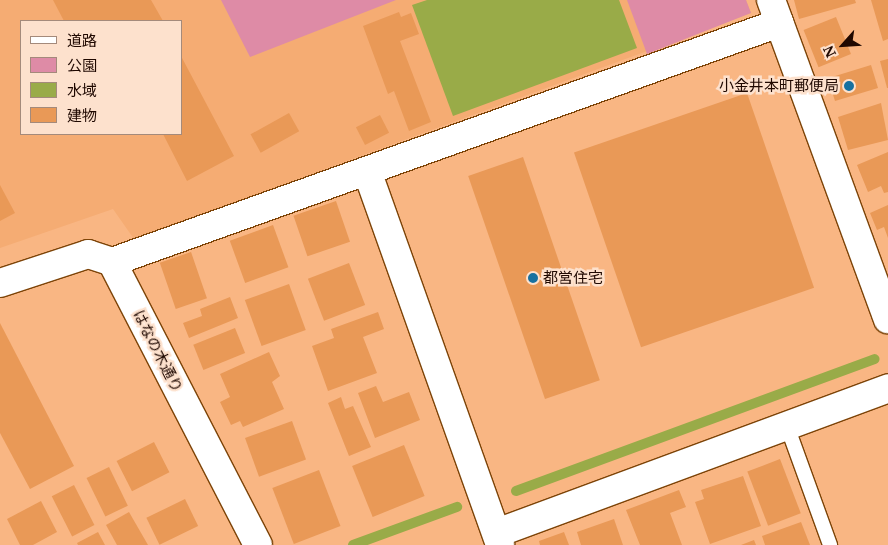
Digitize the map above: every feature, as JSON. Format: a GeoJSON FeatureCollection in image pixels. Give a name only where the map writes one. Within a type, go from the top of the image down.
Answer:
{"type":"FeatureCollection","features":[{"type":"Feature","properties":{"kind":"street"},"geometry":{"type":"LineString","coordinates":[[0,282],[88,254],[112,262],[367,171],[775,12],[888,319]]}},
{"type":"Feature","properties":{"kind":"street"},"geometry":{"type":"LineString","coordinates":[[367,171],[498,542],[787,426],[888,388]]}},
{"type":"Feature","properties":{"kind":"street","name":"はなの木通り"},"geometry":{"type":"LineString","coordinates":[[112,262],[258,545]]}},
{"type":"Feature","properties":{"kind":"lane"},"geometry":{"type":"LineString","coordinates":[[787,426],[830,545]]}},
{"type":"Feature","properties":{"kind":"shaded area"},"geometry":{"type":"Polygon","coordinates":[[[0,0],[746,0],[751,13],[134,239],[113,209],[0,248],[0,0]]]}},
{"type":"Feature","properties":{"kind":"green space"},"geometry":{"type":"Polygon","coordinates":[[[221,0],[396,0],[250,57],[221,0]]]}},
{"type":"Feature","properties":{"kind":"green space"},"geometry":{"type":"Polygon","coordinates":[[[627,0],[746,0],[751,13],[647,54],[627,0]]]}},
{"type":"Feature","properties":{"kind":"water"},"geometry":{"type":"Polygon","coordinates":[[[427,0],[619,0],[637,48],[453,116],[412,5],[427,0]]]}},
{"type":"Feature","properties":{"kind":"building"},"geometry":{"type":"Polygon","coordinates":[[[53,0],[151,0],[162,20],[63,20],[53,0]]]}},
{"type":"Feature","properties":{"kind":"building"},"geometry":{"type":"Polygon","coordinates":[[[794,0],[855,0],[856,3],[799,19],[794,0]]]}},
{"type":"Feature","properties":{"kind":"building"},"geometry":{"type":"Polygon","coordinates":[[[871,0],[888,0],[888,39],[883,41],[871,0]]]}},
{"type":"Feature","properties":{"kind":"building"},"geometry":{"type":"Polygon","coordinates":[[[399,12],[401,17],[411,13],[419,34],[400,41],[431,122],[409,131],[394,91],[388,94],[363,26],[399,12]]]}},
{"type":"Feature","properties":{"kind":"building"},"geometry":{"type":"Polygon","coordinates":[[[836,17],[851,54],[819,67],[804,30],[836,17]]]}},
{"type":"Feature","properties":{"kind":"building"},"geometry":{"type":"Polygon","coordinates":[[[182,58],[234,156],[187,181],[164,135],[182,135],[182,58]]]}},
{"type":"Feature","properties":{"kind":"building"},"geometry":{"type":"Polygon","coordinates":[[[888,59],[888,88],[887,88],[880,61],[888,59]]]}},
{"type":"Feature","properties":{"kind":"building"},"geometry":{"type":"Polygon","coordinates":[[[871,65],[878,88],[835,101],[828,78],[871,65]]]}},
{"type":"Feature","properties":{"kind":"building"},"geometry":{"type":"Polygon","coordinates":[[[747,93],[814,288],[641,347],[574,153],[747,93]]]}},
{"type":"Feature","properties":{"kind":"building"},"geometry":{"type":"Polygon","coordinates":[[[881,103],[888,140],[848,150],[838,117],[881,103]]]}},
{"type":"Feature","properties":{"kind":"building"},"geometry":{"type":"Polygon","coordinates":[[[289,113],[299,131],[261,153],[251,134],[289,113]]]}},
{"type":"Feature","properties":{"kind":"building"},"geometry":{"type":"Polygon","coordinates":[[[380,115],[389,133],[365,145],[356,127],[380,115]]]}},
{"type":"Feature","properties":{"kind":"building"},"geometry":{"type":"Polygon","coordinates":[[[888,152],[888,192],[884,193],[881,186],[868,192],[857,165],[888,152]]]}},
{"type":"Feature","properties":{"kind":"building","name":"都営住宅"},"geometry":{"type":"Polygon","coordinates":[[[523,157],[600,380],[545,399],[468,176],[523,157]]]}},
{"type":"Feature","properties":{"kind":"building"},"geometry":{"type":"Polygon","coordinates":[[[0,185],[15,213],[0,221],[0,185]]]}},
{"type":"Feature","properties":{"kind":"building"},"geometry":{"type":"Polygon","coordinates":[[[336,201],[350,242],[307,256],[293,216],[336,201]]]}},
{"type":"Feature","properties":{"kind":"building"},"geometry":{"type":"Polygon","coordinates":[[[888,205],[888,238],[884,227],[877,230],[870,213],[888,205]]]}},
{"type":"Feature","properties":{"kind":"building"},"geometry":{"type":"Polygon","coordinates":[[[273,225],[288,267],[245,283],[230,241],[273,225]]]}},
{"type":"Feature","properties":{"kind":"building"},"geometry":{"type":"Polygon","coordinates":[[[191,252],[207,298],[176,309],[160,263],[191,252]]]}},
{"type":"Feature","properties":{"kind":"building"},"geometry":{"type":"Polygon","coordinates":[[[349,263],[365,305],[324,321],[308,279],[349,263]]]}},
{"type":"Feature","properties":{"kind":"building"},"geometry":{"type":"Polygon","coordinates":[[[289,284],[306,330],[262,346],[245,300],[289,284]]]}},
{"type":"Feature","properties":{"kind":"building"},"geometry":{"type":"Polygon","coordinates":[[[230,297],[238,318],[189,338],[183,323],[202,316],[200,309],[230,297]]]}},
{"type":"Feature","properties":{"kind":"building"},"geometry":{"type":"Polygon","coordinates":[[[378,312],[384,329],[363,337],[377,373],[328,391],[312,346],[334,338],[331,329],[378,312]]]}},
{"type":"Feature","properties":{"kind":"building"},"geometry":{"type":"Polygon","coordinates":[[[0,323],[74,466],[30,489],[0,433],[0,323]]]}},
{"type":"Feature","properties":{"kind":"building"},"geometry":{"type":"Polygon","coordinates":[[[235,328],[245,353],[203,370],[193,345],[235,328]]]}},
{"type":"Feature","properties":{"kind":"building"},"geometry":{"type":"Polygon","coordinates":[[[269,352],[280,376],[272,382],[284,409],[243,427],[240,421],[231,425],[220,402],[230,397],[220,374],[269,352]]]}},
{"type":"Feature","properties":{"kind":"building"},"geometry":{"type":"Polygon","coordinates":[[[376,386],[383,402],[409,392],[420,420],[375,438],[358,393],[376,386]]]}},
{"type":"Feature","properties":{"kind":"building"},"geometry":{"type":"Polygon","coordinates":[[[341,397],[345,409],[353,406],[371,447],[349,456],[328,403],[341,397]]]}},
{"type":"Feature","properties":{"kind":"building"},"geometry":{"type":"Polygon","coordinates":[[[292,421],[306,460],[259,477],[245,438],[292,421]]]}},
{"type":"Feature","properties":{"kind":"building"},"geometry":{"type":"Polygon","coordinates":[[[154,442],[169,472],[132,491],[117,461],[154,442]]]}},
{"type":"Feature","properties":{"kind":"building"},"geometry":{"type":"Polygon","coordinates":[[[404,445],[425,496],[373,517],[352,466],[404,445]]]}},
{"type":"Feature","properties":{"kind":"building"},"geometry":{"type":"Polygon","coordinates":[[[780,459],[801,513],[768,526],[747,472],[780,459]]]}},
{"type":"Feature","properties":{"kind":"building"},"geometry":{"type":"Polygon","coordinates":[[[109,467],[128,506],[105,517],[87,478],[109,467]]]}},
{"type":"Feature","properties":{"kind":"building"},"geometry":{"type":"Polygon","coordinates":[[[319,470],[341,526],[294,544],[272,488],[319,470]]]}},
{"type":"Feature","properties":{"kind":"building"},"geometry":{"type":"Polygon","coordinates":[[[743,476],[761,526],[710,544],[695,502],[704,499],[701,490],[743,476]]]}},
{"type":"Feature","properties":{"kind":"building"},"geometry":{"type":"Polygon","coordinates":[[[74,485],[94,525],[72,536],[52,496],[74,485]]]}},
{"type":"Feature","properties":{"kind":"building"},"geometry":{"type":"Polygon","coordinates":[[[679,490],[686,507],[670,513],[682,545],[640,545],[626,510],[679,490]]]}},
{"type":"Feature","properties":{"kind":"building"},"geometry":{"type":"Polygon","coordinates":[[[185,499],[198,526],[160,545],[146,518],[185,499]]]}},
{"type":"Feature","properties":{"kind":"building"},"geometry":{"type":"Polygon","coordinates":[[[41,501],[57,532],[33,545],[20,545],[7,519],[41,501]]]}},
{"type":"Feature","properties":{"kind":"building"},"geometry":{"type":"Polygon","coordinates":[[[129,512],[148,545],[117,545],[106,525],[129,512]]]}},
{"type":"Feature","properties":{"kind":"building"},"geometry":{"type":"Polygon","coordinates":[[[614,519],[623,545],[581,545],[577,532],[614,519]]]}},
{"type":"Feature","properties":{"kind":"building"},"geometry":{"type":"Polygon","coordinates":[[[801,522],[810,545],[765,545],[762,536],[801,522]]]}},
{"type":"Feature","properties":{"kind":"building"},"geometry":{"type":"Polygon","coordinates":[[[98,532],[105,545],[78,545],[77,543],[98,532]]]}},
{"type":"Feature","properties":{"kind":"building"},"geometry":{"type":"Polygon","coordinates":[[[564,532],[569,545],[540,545],[539,541],[564,532]]]}},
{"type":"Feature","properties":{"kind":"building"},"geometry":{"type":"Polygon","coordinates":[[[754,540],[756,545],[741,545],[754,540]]]}},
{"type":"Feature","properties":{"kind":"waterway"},"geometry":{"type":"LineString","coordinates":[[516,491],[875,359]]}},
{"type":"Feature","properties":{"kind":"waterway"},"geometry":{"type":"LineString","coordinates":[[353,545],[457,507]]}},
{"type":"Feature","properties":{"kind":"place","name":"小金井本町郵便局"},"geometry":{"type":"Point","coordinates":[849,86]}},
{"type":"Feature","properties":{"kind":"place","name":"都営住宅"},"geometry":{"type":"Point","coordinates":[533,278]}}]}
